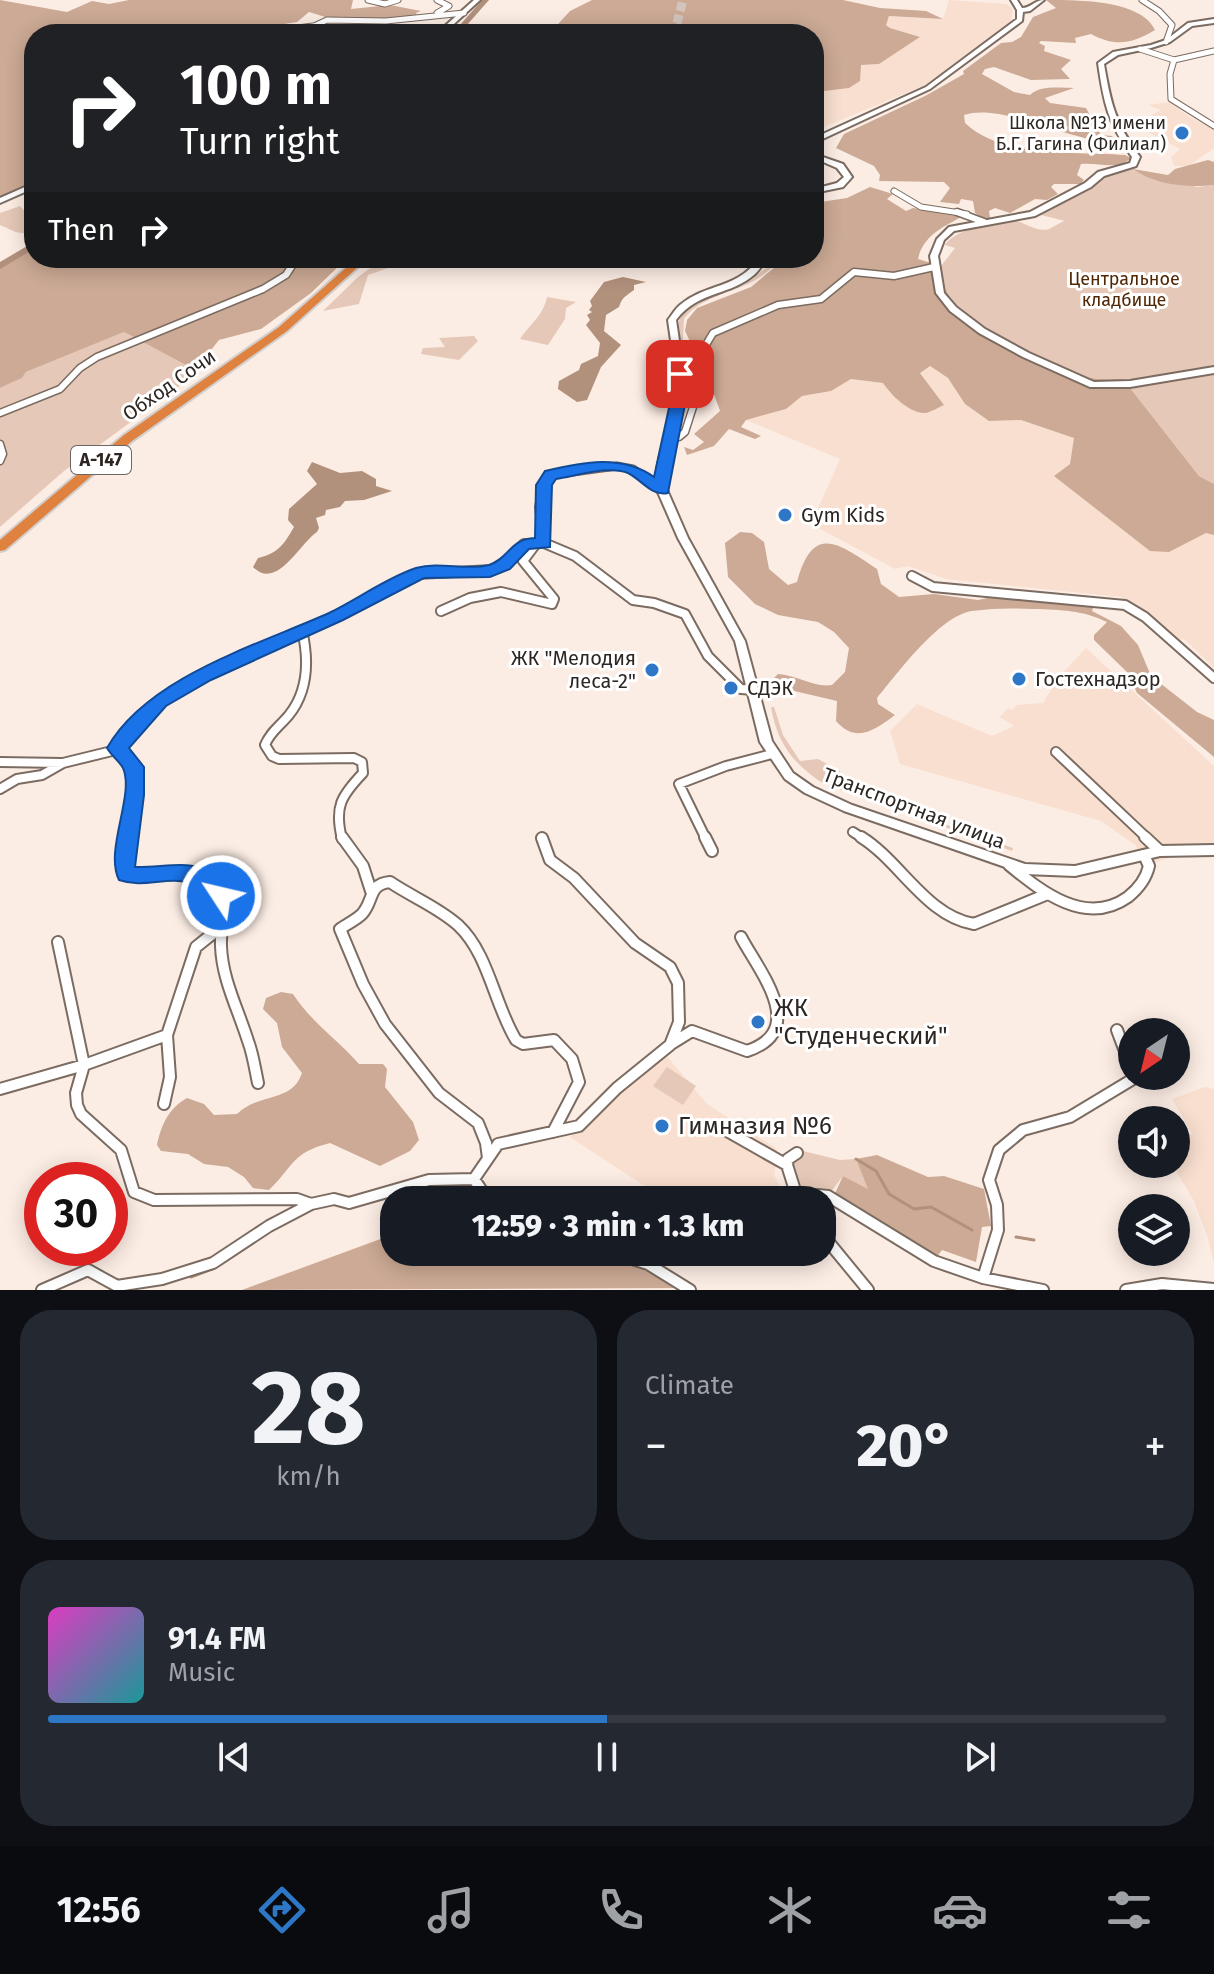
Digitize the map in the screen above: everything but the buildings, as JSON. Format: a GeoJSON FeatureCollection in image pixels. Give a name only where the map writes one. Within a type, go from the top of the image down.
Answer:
{"type":"FeatureCollection","features":[{"type":"Feature","properties":{"kind":"highway","name":"Обход Сочи"},"geometry":{"type":"LineString","coordinates":[[0,547],[128,438],[283,329],[352,268]]}},
{"type":"Feature","properties":{"kind":"main road"},"geometry":{"type":"LineString","coordinates":[[451,24],[477,0]]}},
{"type":"Feature","properties":{"kind":"main road"},"geometry":{"type":"LineString","coordinates":[[824,135],[928,88],[1014,26],[1021,17],[1014,0]]}},
{"type":"Feature","properties":{"kind":"main road"},"geometry":{"type":"LineString","coordinates":[[1020,10],[1028,10],[1041,0]]}},
{"type":"Feature","properties":{"kind":"main road"},"geometry":{"type":"LineString","coordinates":[[1214,21],[1187,24],[1166,42],[1110,55],[1100,65],[1108,113],[1119,135],[1136,157],[1135,161],[1101,174],[1092,182],[1032,214],[956,228],[946,233],[936,248],[934,267],[940,293],[961,317],[1004,344],[1085,382],[1109,386],[1214,370]]}},
{"type":"Feature","properties":{"kind":"main road"},"geometry":{"type":"LineString","coordinates":[[824,160],[840,166],[848,177],[840,185],[824,187]]}},
{"type":"Feature","properties":{"kind":"main road"},"geometry":{"type":"LineString","coordinates":[[0,201],[24,190]]}},
{"type":"Feature","properties":{"kind":"main road"},"geometry":{"type":"LineString","coordinates":[[662,490],[662,469],[681,382],[672,320],[681,307],[695,298],[745,279],[758,268]]}},
{"type":"Feature","properties":{"kind":"main road","name":"Транспортная улица"},"geometry":{"type":"LineString","coordinates":[[662,490],[697,565],[740,641],[762,730],[772,754],[800,784],[827,799],[1009,865],[1062,872],[1109,865],[1160,851],[1214,850]]}},
{"type":"Feature","properties":{"kind":"street"},"geometry":{"type":"LineString","coordinates":[[368,0],[385,4],[398,0]]}},
{"type":"Feature","properties":{"kind":"street"},"geometry":{"type":"LineString","coordinates":[[428,17],[449,7],[437,0]]}},
{"type":"Feature","properties":{"kind":"street"},"geometry":{"type":"LineString","coordinates":[[1142,0],[1159,11],[1172,25],[1166,42]]}},
{"type":"Feature","properties":{"kind":"street"},"geometry":{"type":"LineString","coordinates":[[318,24],[327,20],[374,21],[464,13]]}},
{"type":"Feature","properties":{"kind":"street"},"geometry":{"type":"LineString","coordinates":[[1140,49],[1174,60],[1214,51]]}},
{"type":"Feature","properties":{"kind":"street"},"geometry":{"type":"LineString","coordinates":[[1174,60],[1170,74],[1171,99],[1214,126]]}},
{"type":"Feature","properties":{"kind":"street"},"geometry":{"type":"LineString","coordinates":[[894,191],[921,207],[965,213],[984,222]]}},
{"type":"Feature","properties":{"kind":"street"},"geometry":{"type":"LineString","coordinates":[[671,437],[679,437],[685,432],[704,367],[704,348],[713,333],[776,306],[821,299],[854,272],[894,276],[934,267]]}},
{"type":"Feature","properties":{"kind":"street"},"geometry":{"type":"LineString","coordinates":[[0,413],[60,389],[80,368],[97,357],[263,289],[286,275],[291,268]]}},
{"type":"Feature","properties":{"kind":"street"},"geometry":{"type":"LineString","coordinates":[[0,444],[3,454],[0,461]]}},
{"type":"Feature","properties":{"kind":"street"},"geometry":{"type":"LineString","coordinates":[[540,544],[544,485],[547,477],[557,472],[625,467],[662,490]]}},
{"type":"Feature","properties":{"kind":"street"},"geometry":{"type":"LineString","coordinates":[[0,789],[17,779],[42,775],[63,763],[117,748],[159,701],[204,675],[337,616],[418,574],[431,570],[490,571],[504,565],[524,544],[540,544],[575,556],[633,600],[654,603],[685,614],[714,664],[741,689],[754,690]]}},
{"type":"Feature","properties":{"kind":"street"},"geometry":{"type":"LineString","coordinates":[[441,611],[480,594],[520,594],[541,604],[552,604],[554,599],[546,587],[523,561],[526,553],[540,544]]}},
{"type":"Feature","properties":{"kind":"street"},"geometry":{"type":"LineString","coordinates":[[912,576],[933,587],[1125,605],[1145,617],[1214,678]]}},
{"type":"Feature","properties":{"kind":"street"},"geometry":{"type":"LineString","coordinates":[[302,630],[308,675],[288,715],[269,732],[265,745],[272,756],[279,759],[354,758],[362,762],[363,773],[344,793],[337,819],[342,839],[363,866],[371,891],[369,907],[340,929],[392,1034],[442,1096],[471,1116],[481,1128],[488,1159]]}},
{"type":"Feature","properties":{"kind":"street"},"geometry":{"type":"LineString","coordinates":[[117,748],[134,767],[134,795],[124,870],[131,876],[177,872],[199,876],[213,884],[221,896],[227,984],[249,1043],[258,1083]]}},
{"type":"Feature","properties":{"kind":"street"},"geometry":{"type":"LineString","coordinates":[[1056,752],[1160,851]]}},
{"type":"Feature","properties":{"kind":"street"},"geometry":{"type":"LineString","coordinates":[[712,851],[679,784],[726,766],[772,754]]}},
{"type":"Feature","properties":{"kind":"street"},"geometry":{"type":"LineString","coordinates":[[0,762],[63,763]]}},
{"type":"Feature","properties":{"kind":"street"},"geometry":{"type":"LineString","coordinates":[[853,832],[877,847],[930,899],[966,925],[1045,895]]}},
{"type":"Feature","properties":{"kind":"street"},"geometry":{"type":"LineString","coordinates":[[542,838],[550,860],[574,878],[635,943],[654,954],[674,973],[680,1010],[670,1045]]}},
{"type":"Feature","properties":{"kind":"street","name":"Транспортная улица"},"geometry":{"type":"LineString","coordinates":[[1009,865],[1045,895],[1062,903],[1103,908],[1120,903],[1137,889],[1148,872],[1144,855]]}},
{"type":"Feature","properties":{"kind":"street"},"geometry":{"type":"LineString","coordinates":[[371,891],[381,883],[390,882],[455,922],[475,948],[516,1040],[523,1044],[546,1039],[562,1046],[572,1059],[579,1082],[553,1132]]}},
{"type":"Feature","properties":{"kind":"street"},"geometry":{"type":"LineString","coordinates":[[164,1104],[170,1077],[167,1035],[193,953],[201,942],[221,927]]}},
{"type":"Feature","properties":{"kind":"street"},"geometry":{"type":"LineString","coordinates":[[474,1179],[500,1143],[579,1126],[617,1088],[692,1031],[738,1050],[754,1049],[767,1040],[777,1022],[777,996],[741,937]]}},
{"type":"Feature","properties":{"kind":"street"},"geometry":{"type":"LineString","coordinates":[[58,942],[84,1065],[76,1093],[77,1105],[81,1114],[121,1150],[131,1185],[140,1197],[154,1200],[297,1199],[311,1204]]}},
{"type":"Feature","properties":{"kind":"street"},"geometry":{"type":"LineString","coordinates":[[0,1089],[84,1065],[167,1035]]}},
{"type":"Feature","properties":{"kind":"street"},"geometry":{"type":"LineString","coordinates":[[983,1278],[998,1230],[997,1205],[989,1180],[999,1150],[1023,1130],[1070,1117],[1118,1087]]}},
{"type":"Feature","properties":{"kind":"street"},"geometry":{"type":"LineString","coordinates":[[727,1131],[787,1165]]}},
{"type":"Feature","properties":{"kind":"street"},"geometry":{"type":"LineString","coordinates":[[794,1186],[787,1165],[788,1159],[797,1153]]}},
{"type":"Feature","properties":{"kind":"street"},"geometry":{"type":"LineString","coordinates":[[42,1290],[88,1270],[117,1286],[197,1269],[229,1254],[269,1226],[311,1204],[334,1199],[349,1203],[429,1180],[462,1177],[474,1179],[479,1186]]}},
{"type":"Feature","properties":{"kind":"street"},"geometry":{"type":"LineString","coordinates":[[836,1201],[917,1253],[950,1268],[1043,1290]]}},
{"type":"Feature","properties":{"kind":"street"},"geometry":{"type":"LineString","coordinates":[[836,1251],[868,1290]]}},
{"type":"Feature","properties":{"kind":"street"},"geometry":{"type":"LineString","coordinates":[[652,1266],[671,1275],[690,1290]]}},
{"type":"Feature","properties":{"kind":"street"},"geometry":{"type":"LineString","coordinates":[[1126,1290],[1155,1284],[1214,1289]]}},
{"type":"Feature","properties":{"kind":"shaded area"},"geometry":{"type":"Polygon","coordinates":[[[0,0],[67,12],[92,1],[109,4],[129,0],[353,0],[351,9],[390,5],[421,11],[416,13],[418,19],[407,21],[335,20],[309,12],[297,22],[284,24],[24,24],[24,187],[0,198],[0,0]]]}},
{"type":"Feature","properties":{"kind":"shaded area"},"geometry":{"type":"Polygon","coordinates":[[[592,0],[843,0],[880,8],[926,11],[943,19],[889,16],[886,25],[890,28],[920,37],[879,64],[861,65],[860,81],[849,88],[824,91],[824,24],[558,24],[570,11],[592,0]]]}},
{"type":"Feature","properties":{"kind":"shaded area"},"geometry":{"type":"Polygon","coordinates":[[[949,0],[1007,4],[1013,9],[1011,22],[923,86],[824,127],[824,91],[849,88],[861,65],[879,64],[920,37],[885,25],[889,16],[943,19],[949,0]]]}},
{"type":"Feature","properties":{"kind":"shaded area"},"geometry":{"type":"Polygon","coordinates":[[[1046,0],[1123,7],[1148,20],[1155,30],[1123,42],[1108,41],[1091,34],[1075,38],[1076,43],[1041,41],[1039,43],[1045,46],[1044,51],[1071,60],[1061,69],[1070,79],[1031,80],[994,67],[985,69],[982,74],[1014,92],[1030,95],[1045,88],[1074,88],[1045,98],[1050,103],[1086,108],[1101,135],[1112,136],[1118,143],[1080,137],[998,114],[980,112],[964,115],[965,123],[998,142],[1040,151],[1125,155],[1131,158],[1126,162],[1114,165],[1081,164],[1077,175],[1084,180],[1080,184],[1054,184],[1051,187],[1058,194],[1047,200],[1035,199],[1010,213],[995,208],[989,211],[990,218],[982,218],[975,213],[973,201],[961,199],[959,204],[940,202],[950,188],[944,182],[879,181],[880,175],[874,166],[836,148],[844,134],[925,96],[964,74],[963,71],[1001,43],[1021,37],[1033,17],[1056,8],[1046,0]]]}},
{"type":"Feature","properties":{"kind":"shaded area","name":"Школа №13 имени Б.Г. Гагина (Филиал)"},"geometry":{"type":"Polygon","coordinates":[[[1169,102],[1214,129],[1214,148],[1189,166],[1174,166],[1171,157],[1180,149],[1148,132],[1140,119],[1147,116],[1162,121],[1151,115],[1161,110],[1148,105],[1169,102]]]}},
{"type":"Feature","properties":{"kind":"shaded area"},"geometry":{"type":"Polygon","coordinates":[[[1208,160],[1214,162],[1214,185],[1172,184],[1151,179],[1133,169],[1168,175],[1175,169],[1208,160]]]}},
{"type":"Feature","properties":{"kind":"shaded area"},"geometry":{"type":"Polygon","coordinates":[[[870,187],[893,194],[887,199],[906,211],[913,208],[963,216],[930,237],[918,259],[941,266],[945,288],[956,304],[988,332],[1008,344],[1050,365],[1086,377],[1123,379],[1199,476],[1214,484],[1214,535],[1206,533],[1169,552],[1150,551],[1054,476],[1070,464],[1074,438],[1021,420],[989,421],[965,404],[948,378],[930,366],[920,373],[944,405],[928,412],[907,407],[883,383],[851,379],[831,391],[802,396],[786,409],[746,420],[741,427],[761,436],[755,439],[729,429],[714,446],[687,455],[684,447],[693,450],[704,442],[694,434],[720,411],[685,331],[687,320],[697,308],[751,287],[774,268],[824,268],[824,201],[847,198],[870,187]]]}},
{"type":"Feature","properties":{"kind":"shaded area"},"geometry":{"type":"Polygon","coordinates":[[[24,248],[24,268],[337,268],[311,293],[261,329],[219,340],[195,370],[124,332],[26,372],[22,378],[0,388],[0,263],[24,248]]]}},
{"type":"Feature","properties":{"kind":"shaded area"},"geometry":{"type":"Polygon","coordinates":[[[623,277],[646,282],[634,285],[634,290],[619,307],[606,315],[604,331],[621,345],[601,367],[587,400],[577,402],[558,389],[559,381],[579,370],[581,364],[598,356],[600,343],[586,325],[590,320],[587,315],[592,312],[589,310],[592,306],[590,301],[604,282],[623,277]]]}},
{"type":"Feature","properties":{"kind":"shaded area"},"geometry":{"type":"Polygon","coordinates":[[[929,366],[948,378],[965,404],[989,421],[1021,420],[1075,438],[1070,464],[1055,476],[1169,552],[1206,533],[1214,535],[1214,668],[1184,639],[1178,640],[1134,603],[1120,597],[946,579],[908,566],[895,569],[811,524],[840,459],[746,420],[786,409],[802,396],[831,391],[851,379],[883,383],[890,393],[913,410],[926,413],[944,405],[920,372],[929,366]]]}},
{"type":"Feature","properties":{"kind":"shaded area"},"geometry":{"type":"Polygon","coordinates":[[[312,462],[340,473],[362,471],[376,479],[376,486],[392,491],[364,500],[345,501],[340,507],[326,510],[325,515],[316,518],[317,532],[287,563],[279,570],[262,573],[253,567],[258,558],[284,543],[294,527],[288,520],[289,509],[317,484],[307,471],[312,462]]]}},
{"type":"Feature","properties":{"kind":"shaded area"},"geometry":{"type":"Polygon","coordinates":[[[740,532],[752,533],[764,542],[769,569],[788,585],[797,582],[811,551],[819,545],[828,544],[839,546],[877,569],[881,584],[899,597],[934,594],[978,600],[1002,595],[1095,603],[1092,611],[1121,626],[1138,645],[1151,676],[1197,712],[1214,720],[1214,757],[1137,693],[1128,673],[1094,640],[1094,635],[1107,622],[1063,610],[995,609],[959,615],[920,647],[877,698],[878,704],[895,715],[873,730],[851,732],[836,721],[837,701],[790,690],[774,678],[778,674],[819,685],[832,685],[845,672],[849,648],[834,632],[818,622],[778,615],[755,604],[728,577],[725,543],[740,532]]]}},
{"type":"Feature","properties":{"kind":"shaded area"},"geometry":{"type":"Polygon","coordinates":[[[1086,648],[1214,766],[1214,853],[1192,850],[1148,865],[1135,845],[1101,821],[900,764],[890,731],[917,704],[992,736],[1014,726],[1000,717],[1008,708],[1012,710],[1017,705],[1043,703],[1059,677],[1086,648]]]}},
{"type":"Feature","properties":{"kind":"shaded area"},"geometry":{"type":"Polygon","coordinates":[[[281,992],[293,994],[359,1064],[383,1064],[387,1069],[385,1087],[413,1122],[419,1140],[410,1151],[380,1166],[330,1143],[300,1156],[269,1190],[253,1188],[244,1177],[228,1167],[204,1164],[188,1154],[161,1151],[157,1145],[164,1124],[175,1107],[187,1098],[204,1104],[214,1115],[237,1114],[246,1107],[291,1089],[297,1082],[302,1073],[282,1047],[277,1023],[263,1009],[266,998],[281,992]]]}},
{"type":"Feature","properties":{"kind":"shaded area","name":"Гимназия №6"},"geometry":{"type":"Polygon","coordinates":[[[666,1055],[707,1104],[776,1148],[778,1154],[774,1175],[780,1186],[645,1186],[570,1137],[631,1080],[666,1055]]]}},
{"type":"Feature","properties":{"kind":"shaded area"},"geometry":{"type":"Polygon","coordinates":[[[1205,1087],[1214,1089],[1214,1264],[1194,1201],[1180,1178],[1190,1178],[1190,1106],[1176,1106],[1172,1099],[1205,1087]]]}},
{"type":"Feature","properties":{"kind":"shaded area"},"geometry":{"type":"Polygon","coordinates":[[[877,1155],[928,1177],[944,1176],[984,1189],[991,1226],[982,1227],[976,1262],[942,1250],[934,1261],[836,1202],[836,1191],[843,1176],[868,1189],[856,1159],[877,1155]]]}},
{"type":"Feature","properties":{"kind":"shaded area"},"geometry":{"type":"Polygon","coordinates":[[[380,1239],[380,1266],[635,1266],[684,1288],[242,1290],[380,1239]]]}},
{"type":"Feature","properties":{"kind":"green space","name":"Центральное кладбище"},"geometry":{"type":"Polygon","coordinates":[[[1133,169],[1197,187],[1214,185],[1214,484],[1199,476],[1123,379],[1086,377],[1029,356],[970,318],[944,285],[941,266],[955,248],[945,245],[957,235],[977,226],[1007,219],[1040,230],[1049,229],[1065,221],[1037,214],[1105,175],[1133,169]]]}},
{"type":"Feature","properties":{"kind":"green space"},"geometry":{"type":"Polygon","coordinates":[[[20,206],[24,210],[24,233],[0,225],[0,213],[20,206]]]}},
{"type":"Feature","properties":{"kind":"green space"},"geometry":{"type":"Polygon","coordinates":[[[370,268],[388,268],[368,275],[359,304],[323,311],[370,268]]]}},
{"type":"Feature","properties":{"kind":"green space"},"geometry":{"type":"Polygon","coordinates":[[[771,268],[752,282],[739,288],[715,297],[703,303],[684,319],[683,339],[694,381],[681,430],[688,388],[678,332],[683,314],[699,302],[738,288],[771,268]]]}},
{"type":"Feature","properties":{"kind":"green space"},"geometry":{"type":"Polygon","coordinates":[[[547,297],[576,302],[566,308],[565,319],[548,345],[520,339],[539,315],[547,297]]]}},
{"type":"Feature","properties":{"kind":"green space"},"geometry":{"type":"Polygon","coordinates":[[[124,332],[195,370],[188,380],[64,471],[0,527],[0,388],[22,378],[26,372],[124,332]]]}},
{"type":"Feature","properties":{"kind":"green space"},"geometry":{"type":"Polygon","coordinates":[[[474,336],[478,341],[459,360],[421,354],[423,348],[445,347],[439,338],[474,336]]]}},
{"type":"Feature","properties":{"kind":"green space"},"geometry":{"type":"Polygon","coordinates":[[[771,707],[774,707],[783,735],[800,761],[818,759],[840,771],[842,788],[1013,848],[1012,851],[824,784],[803,769],[788,752],[777,731],[771,707]]]}},
{"type":"Feature","properties":{"kind":"green space"},"geometry":{"type":"Polygon","coordinates":[[[667,1067],[696,1086],[683,1105],[653,1086],[667,1067]]]}},
{"type":"Feature","properties":{"kind":"green space"},"geometry":{"type":"Polygon","coordinates":[[[803,1151],[840,1160],[856,1159],[869,1190],[843,1176],[836,1186],[795,1186],[788,1159],[803,1151]]]}},
{"type":"Feature","properties":{"kind":"waterway"},"geometry":{"type":"LineString","coordinates":[[464,24],[486,0]]}},
{"type":"Feature","properties":{"kind":"waterway"},"geometry":{"type":"LineString","coordinates":[[0,266],[24,251]]}},
{"type":"Feature","properties":{"kind":"waterway"},"geometry":{"type":"LineString","coordinates":[[856,1159],[876,1171],[889,1194],[914,1209],[931,1207],[972,1230]]}},
{"type":"Feature","properties":{"kind":"waterway"},"geometry":{"type":"LineString","coordinates":[[1016,1237],[1034,1240]]}},
{"type":"Feature","properties":{"kind":"waterway"},"geometry":{"type":"LineString","coordinates":[[225,1261],[243,1249]]}},
{"type":"Feature","properties":{"kind":"waterway"},"geometry":{"type":"LineString","coordinates":[[191,1277],[212,1269]]}},
{"type":"Feature","properties":{"kind":"tunnel"},"geometry":{"type":"LineString","coordinates":[[676,24],[683,0]]}},
{"type":"Feature","properties":{"kind":"place","name":"Школа №13 имени Б.Г. Гагина (Филиал)"},"geometry":{"type":"Point","coordinates":[1182,133]}},
{"type":"Feature","properties":{"kind":"place","name":"Gym Kids"},"geometry":{"type":"Point","coordinates":[785,515]}},
{"type":"Feature","properties":{"kind":"place","name":"ЖК \"Мелодия леса-2\""},"geometry":{"type":"Point","coordinates":[652,670]}},
{"type":"Feature","properties":{"kind":"place","name":"Гостехнадзор"},"geometry":{"type":"Point","coordinates":[1019,679]}},
{"type":"Feature","properties":{"kind":"place","name":"СДЭК"},"geometry":{"type":"Point","coordinates":[731,688]}},
{"type":"Feature","properties":{"kind":"place","name":"ЖК \"Студенческий\""},"geometry":{"type":"Point","coordinates":[758,1022]}},
{"type":"Feature","properties":{"kind":"place","name":"Гимназия №6"},"geometry":{"type":"Point","coordinates":[662,1126]}},
{"type":"Feature","properties":{"kind":"route"},"geometry":{"type":"LineString","coordinates":[[221,896],[213,884],[199,876],[177,872],[137,876],[126,873],[124,866],[134,795],[134,767],[117,748],[159,701],[204,675],[337,616],[418,574],[431,570],[490,571],[504,565],[524,544],[544,543],[541,529],[544,485],[547,477],[557,472],[625,467],[633,469],[662,490],[662,469],[680,394],[680,374]]}}]}
